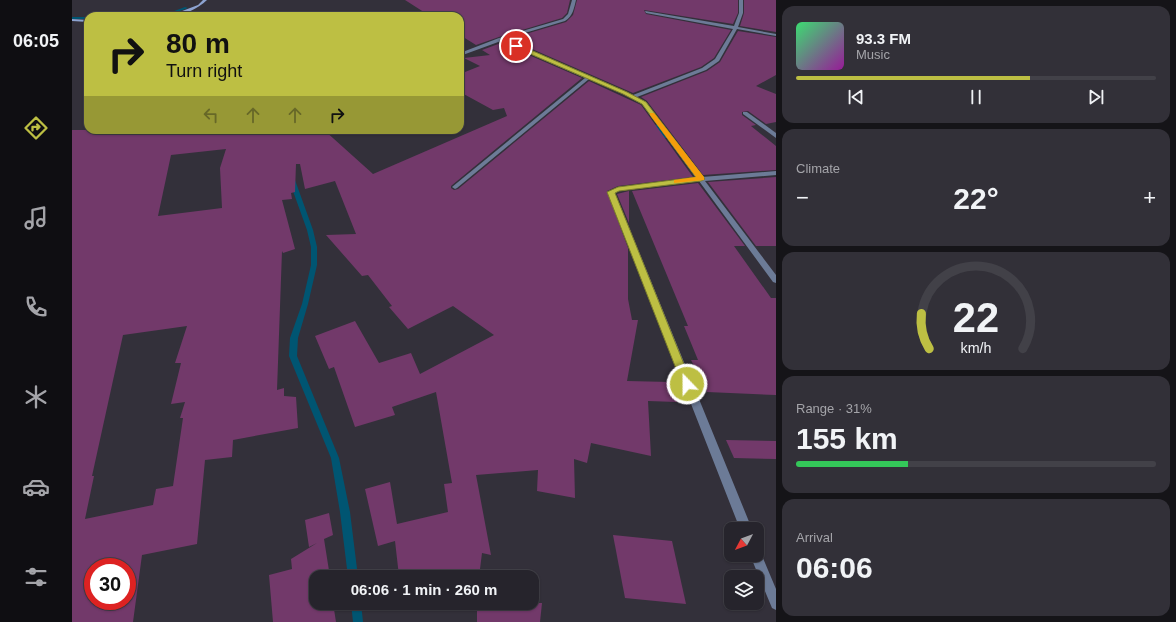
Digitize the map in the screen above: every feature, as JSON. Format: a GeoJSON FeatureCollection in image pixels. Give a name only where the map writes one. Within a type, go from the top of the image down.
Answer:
{"type":"FeatureCollection","features":[{"type":"Feature","properties":{"kind":"street"},"geometry":{"type":"LineString","coordinates":[[182,12],[199,6],[205,0]]}},
{"type":"Feature","properties":{"kind":"street"},"geometry":{"type":"LineString","coordinates":[[464,53],[501,39],[564,20],[571,14],[574,0]]}},
{"type":"Feature","properties":{"kind":"street"},"geometry":{"type":"LineString","coordinates":[[634,97],[704,70],[717,60],[736,27],[741,13],[741,0]]}},
{"type":"Feature","properties":{"kind":"street"},"geometry":{"type":"LineString","coordinates":[[646,12],[776,35]]}},
{"type":"Feature","properties":{"kind":"street"},"geometry":{"type":"LineString","coordinates":[[72,20],[84,21]]}},
{"type":"Feature","properties":{"kind":"street"},"geometry":{"type":"LineString","coordinates":[[501,39],[634,97],[644,103],[776,280]]}},
{"type":"Feature","properties":{"kind":"street"},"geometry":{"type":"LineString","coordinates":[[455,187],[589,78]]}},
{"type":"Feature","properties":{"kind":"street"},"geometry":{"type":"LineString","coordinates":[[745,113],[776,136]]}},
{"type":"Feature","properties":{"kind":"street"},"geometry":{"type":"LineString","coordinates":[[743,522],[611,195],[613,190],[618,189],[701,179],[776,173]]}},
{"type":"Feature","properties":{"kind":"street"},"geometry":{"type":"LineString","coordinates":[[759,562],[776,604]]}},
{"type":"Feature","properties":{"kind":"building"},"geometry":{"type":"Polygon","coordinates":[[[405,0],[570,0],[567,13],[562,18],[476,45],[464,38],[464,12],[424,12],[405,0]]]}},
{"type":"Feature","properties":{"kind":"building"},"geometry":{"type":"Polygon","coordinates":[[[577,0],[738,0],[738,13],[733,24],[644,10],[646,14],[731,30],[714,58],[701,67],[633,93],[509,39],[566,22],[573,15],[577,0]]]}},
{"type":"Feature","properties":{"kind":"building"},"geometry":{"type":"Polygon","coordinates":[[[744,0],[776,0],[776,32],[740,26],[744,13],[744,0]]]}},
{"type":"Feature","properties":{"kind":"building"},"geometry":{"type":"Polygon","coordinates":[[[738,31],[776,37],[776,75],[756,86],[776,94],[776,122],[766,124],[748,111],[742,112],[742,115],[756,125],[751,126],[776,146],[776,170],[703,175],[647,101],[641,97],[707,71],[720,62],[738,31]]]}},
{"type":"Feature","properties":{"kind":"building"},"geometry":{"type":"Polygon","coordinates":[[[501,43],[582,78],[451,186],[454,190],[458,189],[589,81],[641,105],[693,177],[618,186],[607,191],[628,248],[628,299],[632,320],[638,320],[627,381],[670,382],[677,402],[648,401],[651,456],[591,443],[587,463],[574,459],[575,498],[537,491],[538,470],[476,475],[491,555],[482,553],[480,570],[398,570],[395,541],[378,546],[365,489],[390,482],[397,524],[448,512],[444,484],[452,483],[436,392],[392,407],[395,415],[355,427],[334,367],[329,369],[315,336],[355,321],[379,363],[411,353],[420,374],[494,335],[453,306],[408,329],[389,307],[392,306],[368,275],[362,276],[326,235],[356,234],[335,181],[305,189],[300,164],[296,164],[295,192],[291,193],[292,199],[282,200],[295,249],[283,253],[282,251],[277,390],[284,388],[284,396],[296,397],[298,428],[233,440],[232,457],[205,460],[197,544],[142,555],[136,600],[136,558],[84,558],[84,610],[135,610],[133,622],[72,622],[72,130],[84,130],[84,134],[328,134],[373,174],[507,116],[504,108],[493,110],[464,94],[464,72],[480,66],[464,58],[490,55],[482,50],[501,43]],[[226,149],[171,155],[158,216],[222,208],[220,168],[226,149]],[[187,326],[123,335],[92,476],[94,476],[85,519],[153,505],[156,489],[173,486],[183,418],[180,418],[185,402],[171,404],[181,363],[175,363],[187,326]]]}},
{"type":"Feature","properties":{"kind":"building"},"geometry":{"type":"Polygon","coordinates":[[[776,177],[776,246],[756,246],[708,182],[776,177]]]}},
{"type":"Feature","properties":{"kind":"building"},"geometry":{"type":"Polygon","coordinates":[[[698,183],[745,246],[734,246],[771,298],[776,298],[776,395],[707,392],[691,360],[698,360],[684,326],[688,326],[632,191],[698,183]]]}},
{"type":"Feature","properties":{"kind":"building"},"geometry":{"type":"Polygon","coordinates":[[[629,191],[629,223],[617,194],[629,191]]]}},
{"type":"Feature","properties":{"kind":"building"},"geometry":{"type":"Polygon","coordinates":[[[726,440],[776,441],[776,459],[734,458],[726,440]]]}},
{"type":"Feature","properties":{"kind":"building"},"geometry":{"type":"Polygon","coordinates":[[[329,513],[333,535],[324,539],[329,570],[309,570],[309,610],[334,610],[336,622],[273,622],[269,575],[292,569],[291,559],[317,543],[309,547],[305,520],[329,513]]]}},
{"type":"Feature","properties":{"kind":"building"},"geometry":{"type":"Polygon","coordinates":[[[613,535],[672,541],[686,604],[625,598],[613,535]]]}},
{"type":"Feature","properties":{"kind":"building"},"geometry":{"type":"Polygon","coordinates":[[[539,603],[542,603],[540,622],[477,622],[477,610],[539,610],[539,603]]]}},
{"type":"Feature","properties":{"kind":"waterway"},"geometry":{"type":"LineString","coordinates":[[174,12],[186,8]]}},
{"type":"Feature","properties":{"kind":"waterway"},"geometry":{"type":"LineString","coordinates":[[72,18],[84,18]]}},
{"type":"Feature","properties":{"kind":"waterway"},"geometry":{"type":"LineString","coordinates":[[656,126],[664,137]]}},
{"type":"Feature","properties":{"kind":"waterway"},"geometry":{"type":"LineString","coordinates":[[292,180],[310,230],[314,247],[314,265],[305,304],[294,338],[293,356],[335,458],[345,512],[352,570]]}},
{"type":"Feature","properties":{"kind":"waterway"},"geometry":{"type":"LineString","coordinates":[[357,610],[358,622]]}},
{"type":"Feature","properties":{"kind":"slow traffic"},"geometry":{"type":"LineString","coordinates":[[652,114],[701,179],[676,182]]}},
{"type":"Feature","properties":{"kind":"route"},"geometry":{"type":"LineString","coordinates":[[516,46],[634,97],[644,103],[701,179],[618,189],[611,192],[687,384]]}}]}
